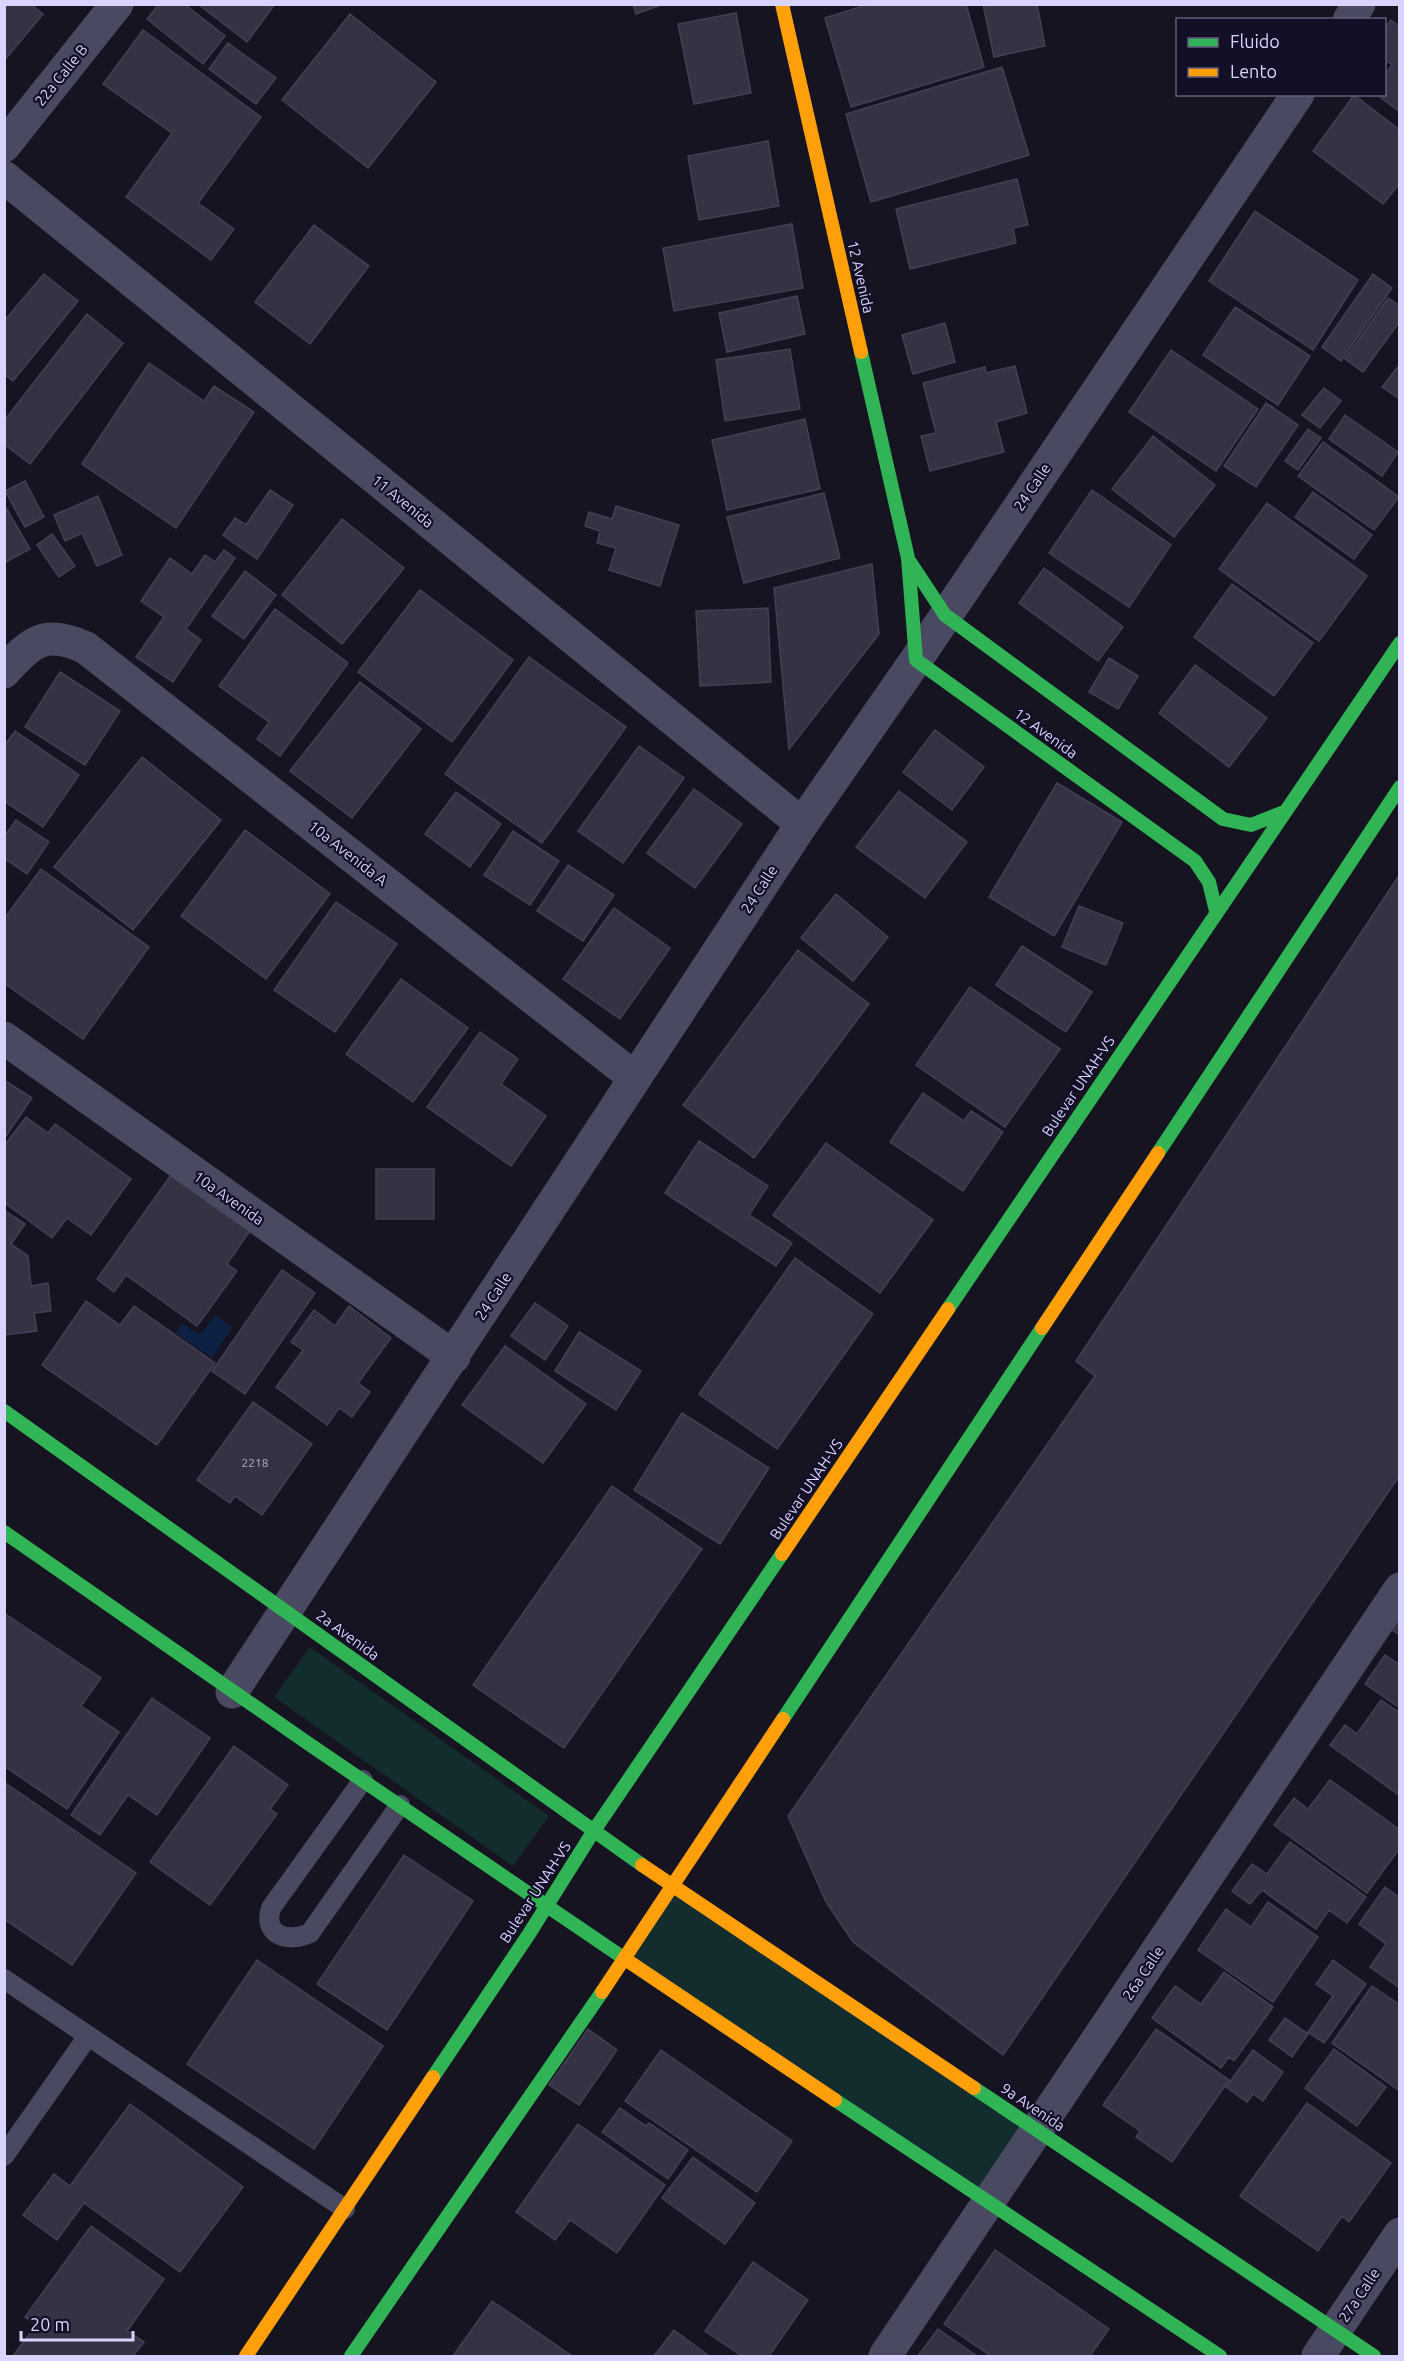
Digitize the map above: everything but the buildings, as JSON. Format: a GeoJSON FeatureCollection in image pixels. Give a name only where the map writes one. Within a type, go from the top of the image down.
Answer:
{"type":"FeatureCollection","features":[{"type":"Feature","properties":{"kind":"street","name":"22a Calle B"},"geometry":{"type":"LineString","coordinates":[[4,146],[117,4]]}},
{"type":"Feature","properties":{"kind":"street"},"geometry":{"type":"LineString","coordinates":[[1350,18],[1359,4]]}},
{"type":"Feature","properties":{"kind":"street","name":"12 Avenida"},"geometry":{"type":"LineString","coordinates":[[786,5],[908,558],[916,660],[1195,861],[1209,882],[1216,911]]}},
{"type":"Feature","properties":{"kind":"street","name":"24 Calle"},"geometry":{"type":"LineString","coordinates":[[232,1692],[802,824],[916,660],[1297,96]]}},
{"type":"Feature","properties":{"kind":"street","name":"11 Avenida"},"geometry":{"type":"LineString","coordinates":[[4,177],[802,824]]}},
{"type":"Feature","properties":{"kind":"street","name":"12 Avenida"},"geometry":{"type":"LineString","coordinates":[[908,558],[945,615],[1223,819],[1251,825],[1284,813]]}},
{"type":"Feature","properties":{"kind":"street","name":"10a Avenida A"},"geometry":{"type":"LineString","coordinates":[[4,672],[23,651],[36,642],[55,639],[70,640],[86,648],[635,1078]]}},
{"type":"Feature","properties":{"kind":"street","name":"Bulevar UNAH-VS"},"geometry":{"type":"LineString","coordinates":[[246,2356],[529,1934],[593,1832],[1400,643]]}},
{"type":"Feature","properties":{"kind":"street"},"geometry":{"type":"LineString","coordinates":[[351,2356],[624,1960],[1400,787]]}},
{"type":"Feature","properties":{"kind":"street","name":"10a Avenida"},"geometry":{"type":"LineString","coordinates":[[4,1038],[454,1357]]}},
{"type":"Feature","properties":{"kind":"street","name":"2a Avenida"},"geometry":{"type":"LineString","coordinates":[[4,1411],[593,1832],[673,1884]]}},
{"type":"Feature","properties":{"kind":"street"},"geometry":{"type":"LineString","coordinates":[[4,1532],[232,1692],[624,1960],[1220,2356]]}},
{"type":"Feature","properties":{"kind":"street","name":"26a Calle"},"geometry":{"type":"LineString","coordinates":[[885,2356],[1400,1588]]}},
{"type":"Feature","properties":{"kind":"street","name":"9a Avenida"},"geometry":{"type":"LineString","coordinates":[[673,1884],[1038,2130],[1326,2343],[1374,2356]]}},
{"type":"Feature","properties":{"kind":"street","name":"27a Calle"},"geometry":{"type":"LineString","coordinates":[[1326,2343],[1400,2234]]}},
{"type":"Feature","properties":{"kind":"lane"},"geometry":{"type":"LineString","coordinates":[[363,1780],[271,1908],[269,1916],[271,1927],[281,1936],[298,1939],[310,1933],[400,1805]]}},
{"type":"Feature","properties":{"kind":"lane"},"geometry":{"type":"LineString","coordinates":[[4,1979],[345,2209]]}},
{"type":"Feature","properties":{"kind":"lane"},"geometry":{"type":"LineString","coordinates":[[4,2156],[88,2036]]}},
{"type":"Feature","properties":{"kind":"green space"},"geometry":{"type":"Polygon","coordinates":[[[310,1647],[549,1816],[513,1866],[274,1697],[310,1647]]]}},
{"type":"Feature","properties":{"kind":"green space"},"geometry":{"type":"Polygon","coordinates":[[[673,1884],[1038,2130],[988,2201],[624,1960],[673,1884]]]}},
{"type":"Feature","properties":{"kind":"water"},"geometry":{"type":"Polygon","coordinates":[[[215,1315],[232,1327],[212,1358],[176,1333],[182,1323],[200,1335],[215,1315]]]}},
{"type":"Feature","properties":{"kind":"traffic: fast"},"geometry":{"type":"LineString","coordinates":[[861,352],[908,558],[916,660],[1195,861],[1209,882],[1216,911]]}},
{"type":"Feature","properties":{"kind":"traffic: fast"},"geometry":{"type":"LineString","coordinates":[[910,562],[945,615],[1223,819],[1251,825],[1284,812]]}},
{"type":"Feature","properties":{"kind":"traffic: fast"},"geometry":{"type":"LineString","coordinates":[[948,1309],[1400,643]]}},
{"type":"Feature","properties":{"kind":"traffic: fast"},"geometry":{"type":"LineString","coordinates":[[1158,1153],[1400,787]]}},
{"type":"Feature","properties":{"kind":"traffic: fast"},"geometry":{"type":"LineString","coordinates":[[783,1719],[1042,1328]]}},
{"type":"Feature","properties":{"kind":"traffic: fast"},"geometry":{"type":"LineString","coordinates":[[4,1411],[642,1865]]}},
{"type":"Feature","properties":{"kind":"traffic: fast"},"geometry":{"type":"LineString","coordinates":[[4,1532],[306,1742],[625,1959]]}},
{"type":"Feature","properties":{"kind":"traffic: fast"},"geometry":{"type":"LineString","coordinates":[[433,2077],[529,1934],[593,1832],[782,1554]]}},
{"type":"Feature","properties":{"kind":"traffic: fast"},"geometry":{"type":"LineString","coordinates":[[351,2356],[602,1992]]}},
{"type":"Feature","properties":{"kind":"traffic: fast"},"geometry":{"type":"LineString","coordinates":[[974,2088],[1374,2356]]}},
{"type":"Feature","properties":{"kind":"traffic: fast"},"geometry":{"type":"LineString","coordinates":[[835,2100],[1220,2356]]}},
{"type":"Feature","properties":{"kind":"traffic: slow"},"geometry":{"type":"LineString","coordinates":[[782,4],[861,352]]}},
{"type":"Feature","properties":{"kind":"traffic: slow"},"geometry":{"type":"LineString","coordinates":[[1042,1328],[1158,1153]]}},
{"type":"Feature","properties":{"kind":"traffic: slow"},"geometry":{"type":"LineString","coordinates":[[782,1554],[948,1309]]}},
{"type":"Feature","properties":{"kind":"traffic: slow"},"geometry":{"type":"LineString","coordinates":[[602,1992],[783,1719]]}},
{"type":"Feature","properties":{"kind":"traffic: slow"},"geometry":{"type":"LineString","coordinates":[[642,1865],[974,2088]]}},
{"type":"Feature","properties":{"kind":"traffic: slow"},"geometry":{"type":"LineString","coordinates":[[625,1959],[835,2100]]}},
{"type":"Feature","properties":{"kind":"traffic: slow"},"geometry":{"type":"LineString","coordinates":[[246,2356],[433,2077]]}}]}
